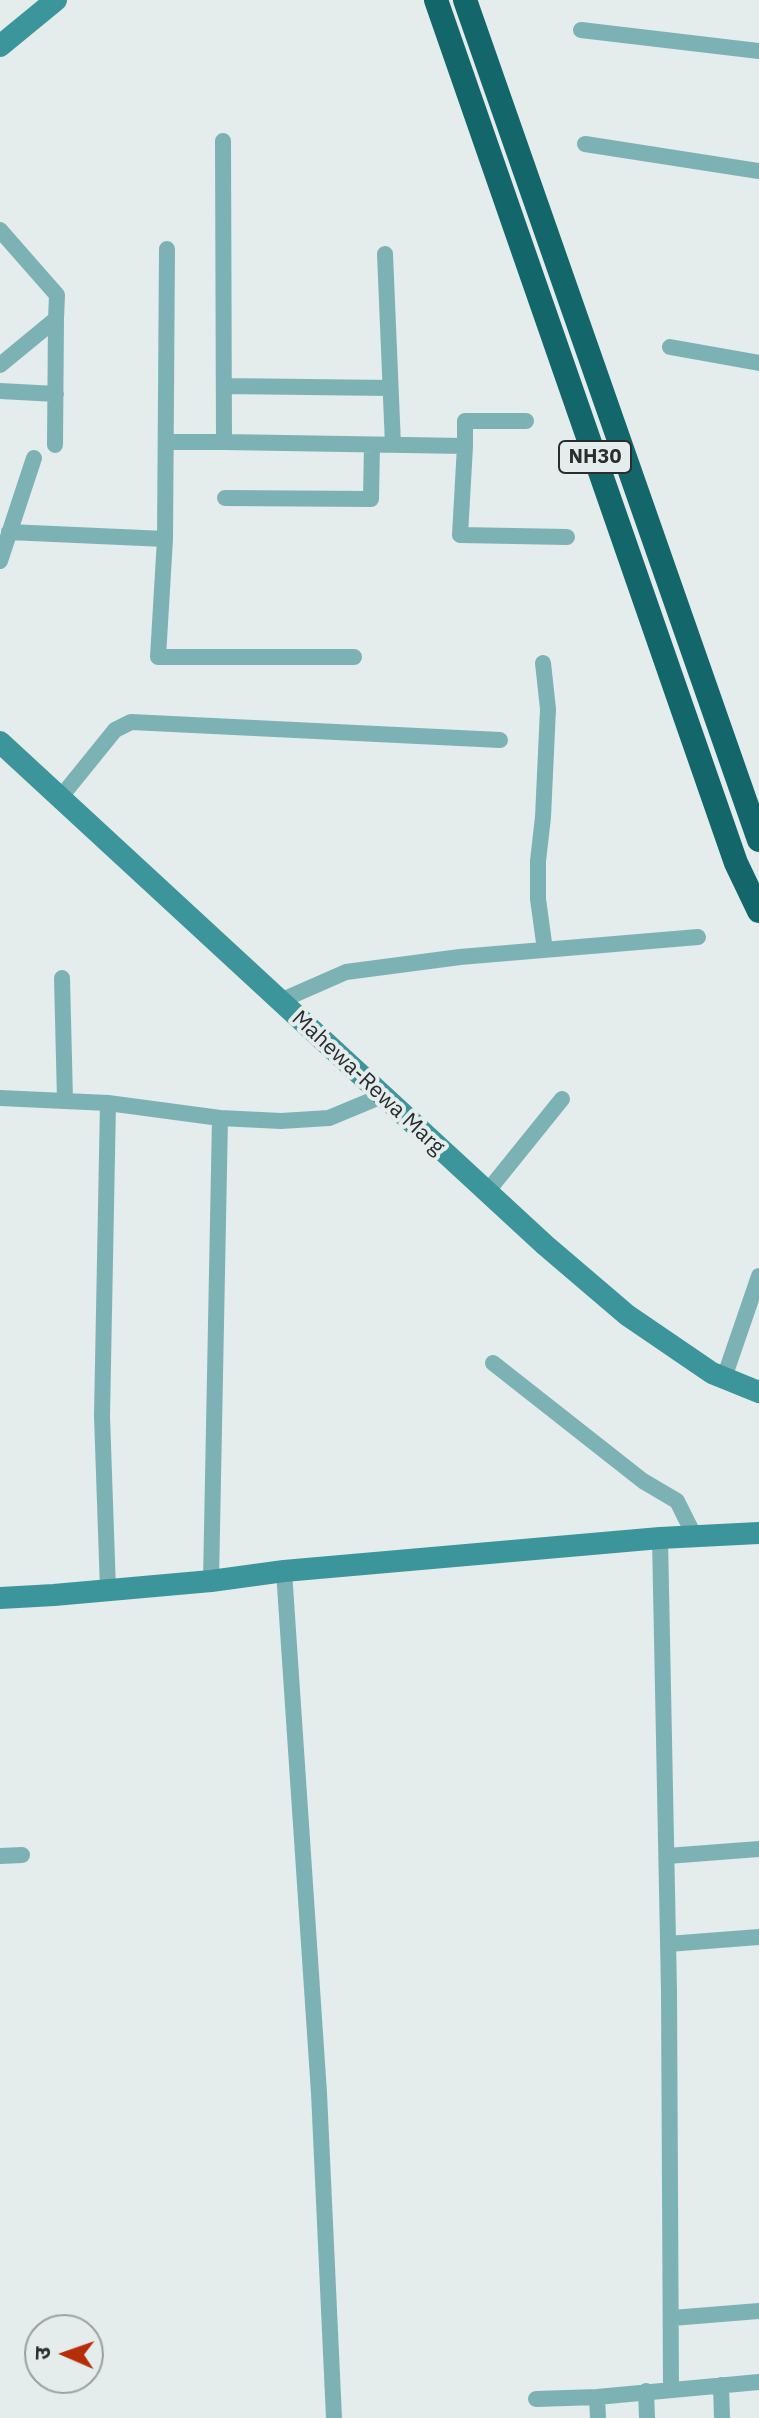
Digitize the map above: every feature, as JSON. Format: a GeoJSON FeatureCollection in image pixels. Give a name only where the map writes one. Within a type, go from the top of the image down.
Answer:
{"type":"FeatureCollection","features":[{"type":"Feature","properties":{"kind":"highway","name":"NH30"},"geometry":{"type":"LineString","coordinates":[[436,0],[736,863],[759,911]]}},
{"type":"Feature","properties":{"kind":"highway","name":"NH30"},"geometry":{"type":"LineString","coordinates":[[465,0],[759,840]]}},
{"type":"Feature","properties":{"kind":"main road"},"geometry":{"type":"LineString","coordinates":[[0,46],[56,0]]}},
{"type":"Feature","properties":{"kind":"main road","name":"Mahewa-Rewa Marg"},"geometry":{"type":"LineString","coordinates":[[0,742],[545,1245],[627,1315],[712,1373],[759,1392]]}},
{"type":"Feature","properties":{"kind":"main road"},"geometry":{"type":"LineString","coordinates":[[0,1598],[660,1538],[759,1533]]}},
{"type":"Feature","properties":{"kind":"street"},"geometry":{"type":"LineString","coordinates":[[581,30],[759,51]]}},
{"type":"Feature","properties":{"kind":"street"},"geometry":{"type":"LineString","coordinates":[[223,141],[224,442]]}},
{"type":"Feature","properties":{"kind":"street"},"geometry":{"type":"LineString","coordinates":[[585,144],[759,171]]}},
{"type":"Feature","properties":{"kind":"street"},"geometry":{"type":"LineString","coordinates":[[0,230],[57,295],[55,445]]}},
{"type":"Feature","properties":{"kind":"street"},"geometry":{"type":"LineString","coordinates":[[167,249],[165,539],[158,657],[354,657]]}},
{"type":"Feature","properties":{"kind":"street"},"geometry":{"type":"LineString","coordinates":[[385,254],[393,445]]}},
{"type":"Feature","properties":{"kind":"street"},"geometry":{"type":"LineString","coordinates":[[0,365],[56,319]]}},
{"type":"Feature","properties":{"kind":"street"},"geometry":{"type":"LineString","coordinates":[[670,347],[759,363]]}},
{"type":"Feature","properties":{"kind":"street"},"geometry":{"type":"LineString","coordinates":[[224,386],[390,388]]}},
{"type":"Feature","properties":{"kind":"street"},"geometry":{"type":"LineString","coordinates":[[0,391],[56,394]]}},
{"type":"Feature","properties":{"kind":"street"},"geometry":{"type":"LineString","coordinates":[[526,421],[465,421],[460,535],[567,537]]}},
{"type":"Feature","properties":{"kind":"street"},"geometry":{"type":"LineString","coordinates":[[166,442],[465,446]]}},
{"type":"Feature","properties":{"kind":"street"},"geometry":{"type":"LineString","coordinates":[[225,498],[371,499],[372,445]]}},
{"type":"Feature","properties":{"kind":"street"},"geometry":{"type":"LineString","coordinates":[[0,561],[34,458]]}},
{"type":"Feature","properties":{"kind":"street"},"geometry":{"type":"LineString","coordinates":[[9,532],[165,539]]}},
{"type":"Feature","properties":{"kind":"street"},"geometry":{"type":"LineString","coordinates":[[543,663],[548,709],[538,886],[545,950]]}},
{"type":"Feature","properties":{"kind":"street"},"geometry":{"type":"LineString","coordinates":[[60,798],[115,730],[131,722],[500,740]]}},
{"type":"Feature","properties":{"kind":"street"},"geometry":{"type":"LineString","coordinates":[[280,1001],[346,972],[460,957],[698,937]]}},
{"type":"Feature","properties":{"kind":"street"},"geometry":{"type":"LineString","coordinates":[[62,978],[65,1100]]}},
{"type":"Feature","properties":{"kind":"street"},"geometry":{"type":"LineString","coordinates":[[0,1098],[108,1103],[220,1118],[281,1121],[329,1118],[382,1096]]}},
{"type":"Feature","properties":{"kind":"street"},"geometry":{"type":"LineString","coordinates":[[487,1192],[562,1099]]}},
{"type":"Feature","properties":{"kind":"street"},"geometry":{"type":"LineString","coordinates":[[108,1103],[102,1416],[108,1590]]}},
{"type":"Feature","properties":{"kind":"street"},"geometry":{"type":"LineString","coordinates":[[211,1581],[220,1118]]}},
{"type":"Feature","properties":{"kind":"street"},"geometry":{"type":"LineString","coordinates":[[724,1378],[755,1299],[759,1276]]}},
{"type":"Feature","properties":{"kind":"street"},"geometry":{"type":"LineString","coordinates":[[493,1363],[643,1481],[677,1501],[695,1537]]}},
{"type":"Feature","properties":{"kind":"street"},"geometry":{"type":"LineString","coordinates":[[660,1538],[667,1856],[671,2388]]}},
{"type":"Feature","properties":{"kind":"street"},"geometry":{"type":"LineString","coordinates":[[284,1571],[319,2093],[334,2418]]}},
{"type":"Feature","properties":{"kind":"street"},"geometry":{"type":"LineString","coordinates":[[667,1856],[759,1849]]}},
{"type":"Feature","properties":{"kind":"street"},"geometry":{"type":"LineString","coordinates":[[0,1856],[22,1855]]}},
{"type":"Feature","properties":{"kind":"street"},"geometry":{"type":"LineString","coordinates":[[668,1944],[759,1937]]}},
{"type":"Feature","properties":{"kind":"street"},"geometry":{"type":"LineString","coordinates":[[672,2318],[759,2311]]}},
{"type":"Feature","properties":{"kind":"street"},"geometry":{"type":"LineString","coordinates":[[536,2399],[597,2397],[759,2382]]}},
{"type":"Feature","properties":{"kind":"street"},"geometry":{"type":"LineString","coordinates":[[721,2385],[722,2418]]}},
{"type":"Feature","properties":{"kind":"street"},"geometry":{"type":"LineString","coordinates":[[646,2391],[647,2418]]}},
{"type":"Feature","properties":{"kind":"street"},"geometry":{"type":"LineString","coordinates":[[597,2397],[598,2418]]}}]}
